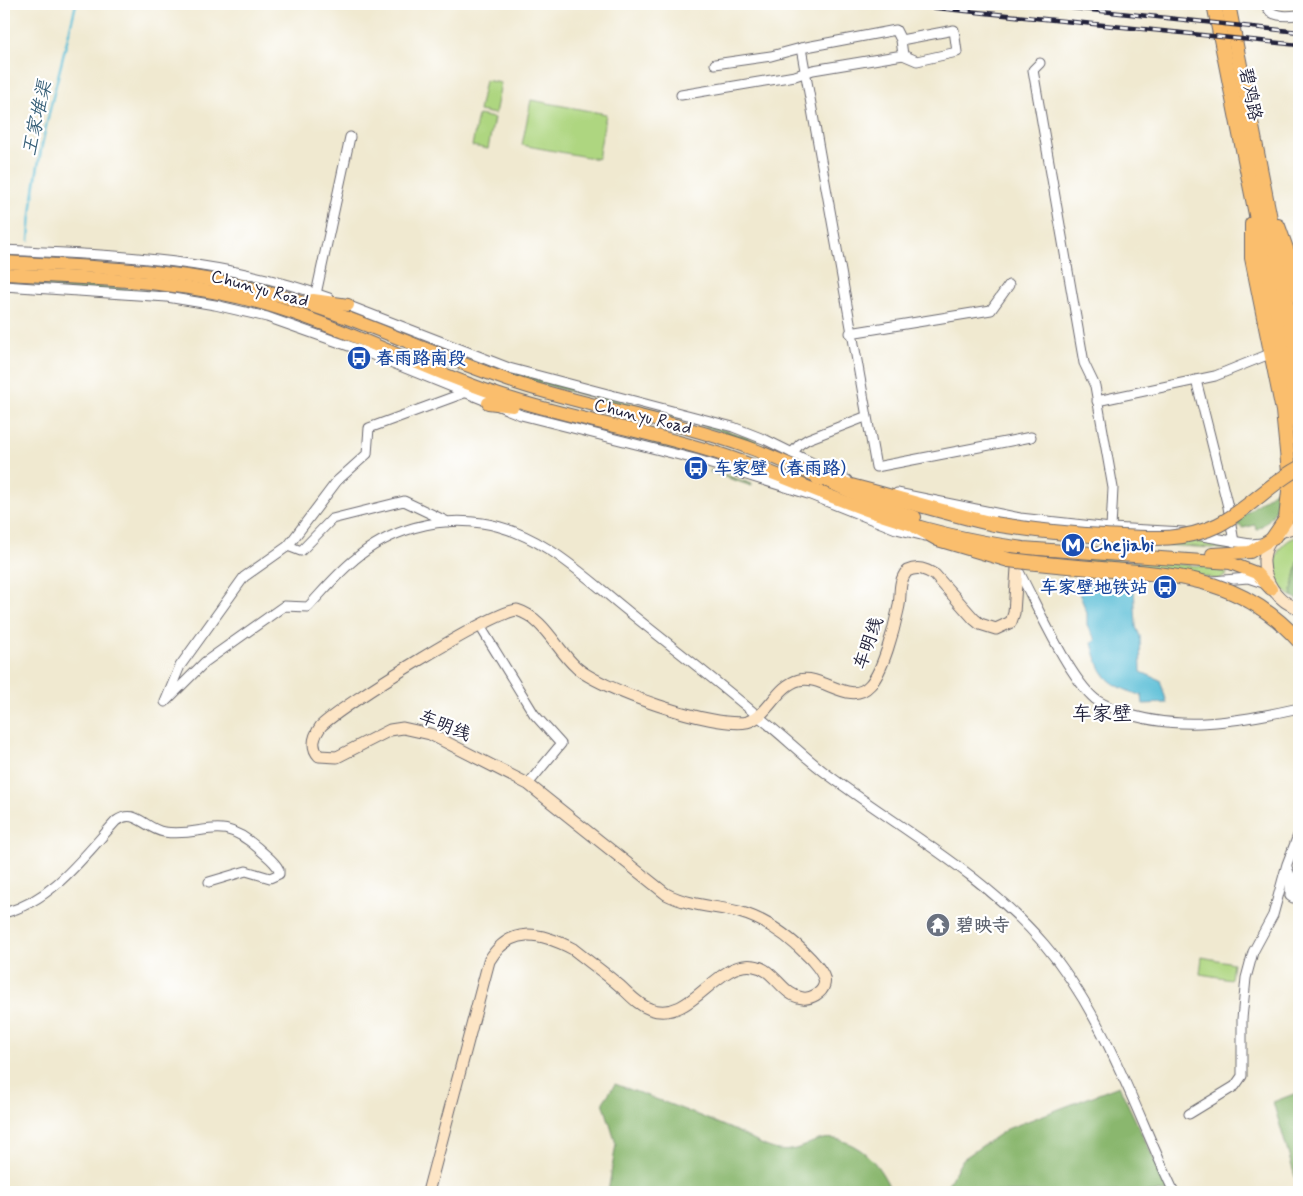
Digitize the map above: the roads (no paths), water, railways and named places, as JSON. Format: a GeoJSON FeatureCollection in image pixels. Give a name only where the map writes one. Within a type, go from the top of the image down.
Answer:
{"type":"FeatureCollection","features":[{"type":"Feature","properties":{"kind":"highway","name":"碧鸡路"},"geometry":{"type":"LineString","coordinates":[[1214,4],[1258,190]]}},
{"type":"Feature","properties":{"kind":"highway","name":"碧鸡路"},"geometry":{"type":"LineString","coordinates":[[1228,4],[1258,190]]}},
{"type":"Feature","properties":{"kind":"highway"},"geometry":{"type":"LineString","coordinates":[[1258,190],[1293,268],[1299,297]]}},
{"type":"Feature","properties":{"kind":"highway"},"geometry":{"type":"LineString","coordinates":[[1258,190],[1252,258],[1283,411],[1290,482],[1286,520],[1270,540]]}},
{"type":"Feature","properties":{"kind":"highway"},"geometry":{"type":"LineString","coordinates":[[1258,190],[1299,367]]}},
{"type":"Feature","properties":{"kind":"highway"},"geometry":{"type":"LineString","coordinates":[[1258,190],[1299,430]]}},
{"type":"Feature","properties":{"kind":"highway"},"geometry":{"type":"LineString","coordinates":[[818,478],[862,487],[927,508],[994,524],[1057,533],[1161,539],[1185,536],[1207,530],[1228,519],[1299,468]]}},
{"type":"Feature","properties":{"kind":"highway"},"geometry":{"type":"LineString","coordinates":[[915,526],[938,539],[1013,564],[1159,573],[1202,580],[1228,589],[1252,601],[1275,618],[1299,641]]}},
{"type":"Feature","properties":{"kind":"main road","name":"Chunyu Road"},"geometry":{"type":"LineString","coordinates":[[4,262],[174,273],[275,294],[373,328],[517,384],[700,431],[750,448],[874,503],[923,520],[964,530],[1021,540],[1229,554],[1250,552],[1270,540]]}},
{"type":"Feature","properties":{"kind":"main road","name":"Chunyu Road"},"geometry":{"type":"LineString","coordinates":[[4,274],[167,284],[255,301],[315,322],[490,392],[550,410],[689,445],[766,471],[866,510],[915,526],[994,544],[1022,548],[1230,563],[1256,573],[1271,589]]}},
{"type":"Feature","properties":{"kind":"main road"},"geometry":{"type":"LineString","coordinates":[[275,294],[348,305]]}},
{"type":"Feature","properties":{"kind":"main road"},"geometry":{"type":"LineString","coordinates":[[488,403],[550,410]]}},
{"type":"Feature","properties":{"kind":"main road"},"geometry":{"type":"LineString","coordinates":[[766,471],[808,494]]}},
{"type":"Feature","properties":{"kind":"main road"},"geometry":{"type":"LineString","coordinates":[[1299,527],[1270,540],[1265,564],[1271,589],[1287,603],[1299,608]]}},
{"type":"Feature","properties":{"kind":"main road","name":"车明线"},"geometry":{"type":"LineString","coordinates":[[428,1192],[489,961],[505,940],[520,935],[532,935],[563,944],[573,949],[640,1004],[658,1011],[669,1011],[686,1005],[732,971],[750,966],[766,970],[788,991],[798,997],[808,998],[815,995],[824,986],[824,980],[817,966],[791,938],[769,925],[740,912],[686,902],[666,894],[528,784],[444,740],[410,729],[390,730],[337,757],[319,756],[314,746],[316,733],[327,720],[410,667],[480,626],[510,611],[525,612],[540,625],[575,666],[596,680],[697,718],[736,723],[752,720],[782,690],[795,681],[811,679],[854,693],[861,692],[872,683],[879,670],[898,610],[900,582],[907,571],[920,568],[934,575],[980,624],[996,629],[1011,622],[1014,612],[1013,564]]}},
{"type":"Feature","properties":{"kind":"street"},"geometry":{"type":"LineString","coordinates":[[1266,4],[1267,10],[1272,14],[1299,15]]}},
{"type":"Feature","properties":{"kind":"street"},"geometry":{"type":"LineString","coordinates":[[715,64],[771,56],[801,48],[896,30],[903,54]]}},
{"type":"Feature","properties":{"kind":"street"},"geometry":{"type":"LineString","coordinates":[[681,94],[903,54],[917,61],[957,52],[954,30],[900,40]]}},
{"type":"Feature","properties":{"kind":"street"},"geometry":{"type":"LineString","coordinates":[[801,48],[865,417],[876,467],[1031,437]]}},
{"type":"Feature","properties":{"kind":"street"},"geometry":{"type":"LineString","coordinates":[[1040,63],[1033,70],[1084,363],[1095,386],[1113,488],[1111,528]]}},
{"type":"Feature","properties":{"kind":"street"},"geometry":{"type":"LineString","coordinates":[[316,294],[350,137]]}},
{"type":"Feature","properties":{"kind":"street"},"geometry":{"type":"LineString","coordinates":[[4,250],[133,257],[192,263],[250,275],[348,305],[509,368],[561,384],[708,420],[766,440],[862,487],[922,496],[993,514],[1111,528],[1176,531],[1234,542],[1258,544],[1270,540]]}},
{"type":"Feature","properties":{"kind":"street"},"geometry":{"type":"LineString","coordinates":[[850,333],[991,310],[1009,285]]}},
{"type":"Feature","properties":{"kind":"street"},"geometry":{"type":"LineString","coordinates":[[4,286],[159,296],[241,310],[334,340],[488,403],[538,420],[695,459],[808,494],[896,529],[938,539]]}},
{"type":"Feature","properties":{"kind":"street"},"geometry":{"type":"LineString","coordinates":[[1097,401],[1215,376],[1272,353]]}},
{"type":"Feature","properties":{"kind":"street"},"geometry":{"type":"LineString","coordinates":[[1196,380],[1228,507],[1234,542]]}},
{"type":"Feature","properties":{"kind":"street"},"geometry":{"type":"LineString","coordinates":[[464,393],[369,428],[367,454],[336,481],[288,546],[244,577],[180,666],[165,702],[205,662],[284,606],[308,607],[341,572],[369,548],[403,531],[448,522],[486,523],[533,539],[569,564],[758,716],[820,769],[989,891],[1045,945],[1074,982],[1104,1034],[1174,1192]]}},
{"type":"Feature","properties":{"kind":"street"},"geometry":{"type":"LineString","coordinates":[[792,454],[800,444],[808,439],[865,417]]}},
{"type":"Feature","properties":{"kind":"street"},"geometry":{"type":"LineString","coordinates":[[288,546],[301,551],[332,519],[404,501],[448,522]]}},
{"type":"Feature","properties":{"kind":"street"},"geometry":{"type":"LineString","coordinates":[[1013,564],[1208,582],[1248,578],[1264,583],[1271,589]]}},
{"type":"Feature","properties":{"kind":"street"},"geometry":{"type":"LineString","coordinates":[[1013,564],[1064,655],[1082,683],[1098,700],[1132,716],[1155,722],[1175,723],[1224,721],[1299,708]]}},
{"type":"Feature","properties":{"kind":"street"},"geometry":{"type":"LineString","coordinates":[[480,626],[534,714],[561,744],[528,784]]}},
{"type":"Feature","properties":{"kind":"street"},"geometry":{"type":"LineString","coordinates":[[4,913],[26,906],[49,892],[116,821],[128,816],[138,818],[151,828],[163,832],[217,828],[234,831],[243,835],[279,870],[278,874],[270,878],[246,871],[209,882]]}},
{"type":"Feature","properties":{"kind":"street"},"geometry":{"type":"LineString","coordinates":[[1189,1114],[1235,1086],[1242,1076],[1242,1019],[1246,978],[1253,952],[1273,915],[1299,834]]}},
{"type":"Feature","properties":{"kind":"street"},"geometry":{"type":"LineString","coordinates":[[1287,868],[1290,876],[1290,896],[1293,898],[1299,869]]}},
{"type":"Feature","properties":{"kind":"water"},"geometry":{"type":"Polygon","coordinates":[[[1077,581],[1134,586],[1136,627],[1140,636],[1141,672],[1160,680],[1167,703],[1143,704],[1142,696],[1121,688],[1103,672],[1095,655],[1092,643],[1096,640],[1087,625],[1087,613],[1077,588],[1077,581]]]}},
{"type":"Feature","properties":{"kind":"waterway","name":"王家堆渠"},"geometry":{"type":"LineString","coordinates":[[29,240],[35,180],[54,91],[76,4]]}},
{"type":"Feature","properties":{"kind":"railway"},"geometry":{"type":"LineString","coordinates":[[898,4],[1299,45]]}},
{"type":"Feature","properties":{"kind":"railway"},"geometry":{"type":"LineString","coordinates":[[1035,4],[1299,32]]}},
{"type":"Feature","properties":{"kind":"place","name":"春雨路南段"},"geometry":{"type":"Point","coordinates":[359,358]}},
{"type":"Feature","properties":{"kind":"place","name":"车家壁（春雨路）"},"geometry":{"type":"Point","coordinates":[696,468]}},
{"type":"Feature","properties":{"kind":"place","name":"Chejiabi"},"geometry":{"type":"Point","coordinates":[1073,545]}},
{"type":"Feature","properties":{"kind":"place","name":"车家壁地铁站"},"geometry":{"type":"Point","coordinates":[1165,587]}},
{"type":"Feature","properties":{"kind":"place","name":"碧映寺"},"geometry":{"type":"Point","coordinates":[938,925]}},
{"type":"Feature","properties":{"kind":"district","name":"车家壁"},"geometry":{"type":"Point","coordinates":[1102,713]}}]}
